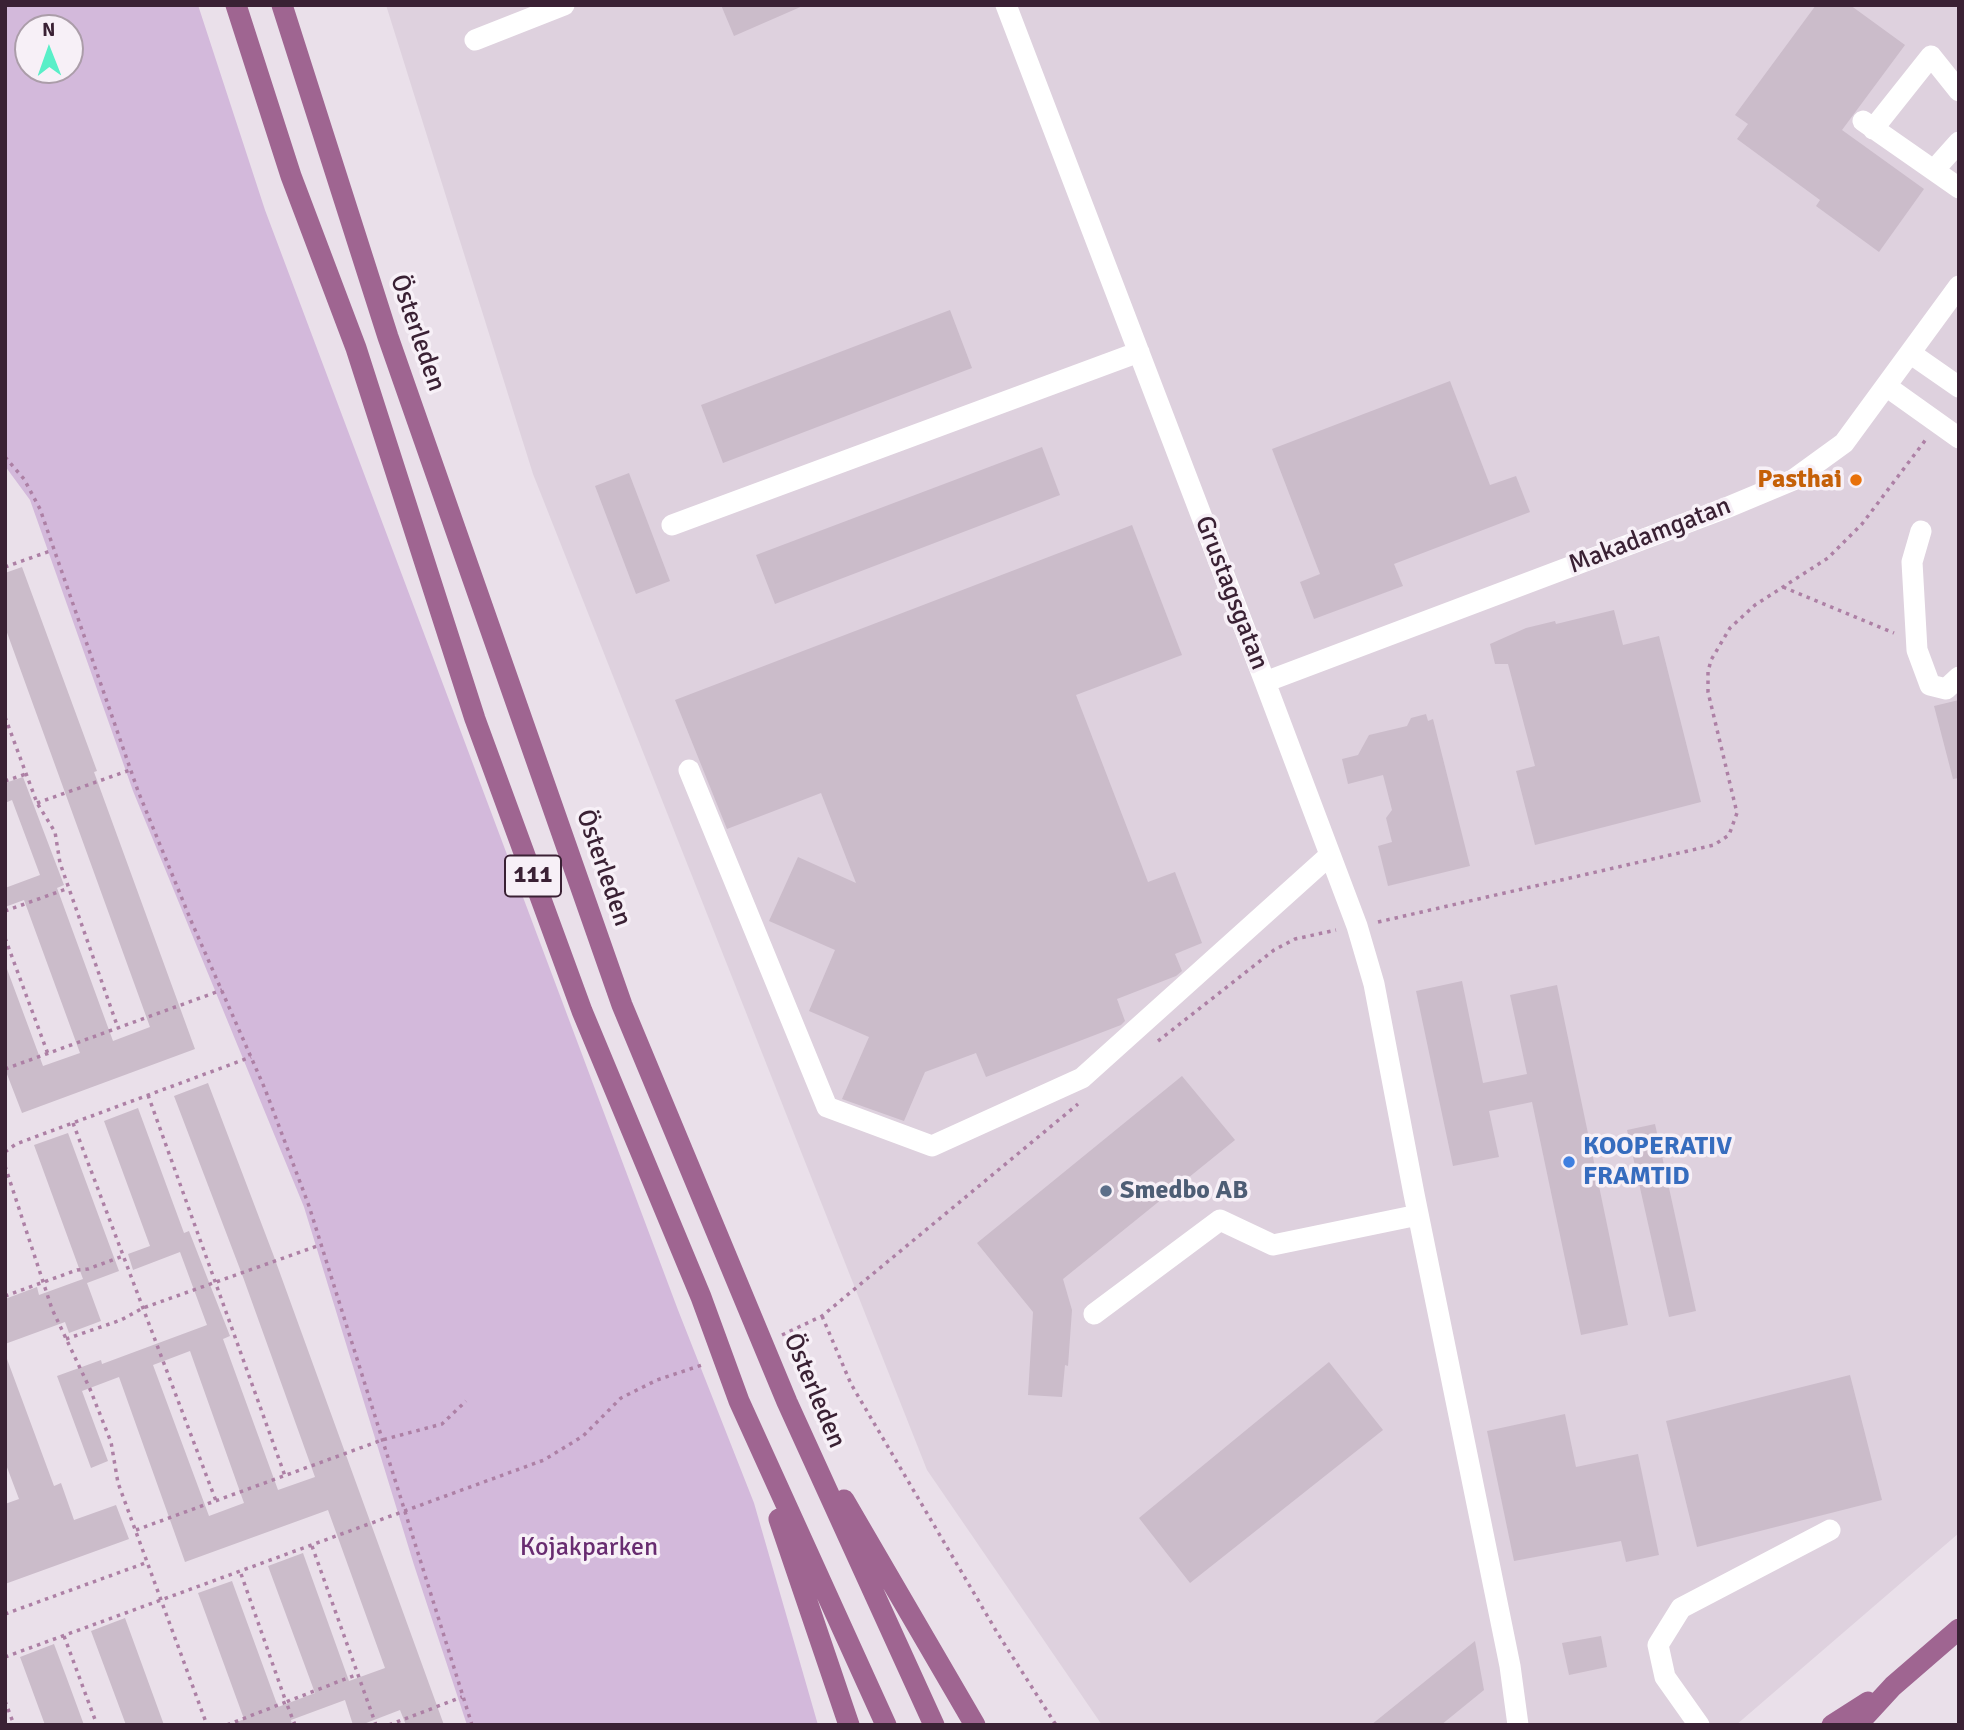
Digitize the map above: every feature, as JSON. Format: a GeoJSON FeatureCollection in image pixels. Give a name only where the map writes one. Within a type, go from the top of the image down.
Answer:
{"type":"FeatureCollection","features":[{"type":"Feature","properties":{"kind":"main road","name":"111"},"geometry":{"type":"LineString","coordinates":[[234,5],[291,176],[356,348],[480,732],[582,1011],[701,1297],[739,1401],[886,1725]]}},
{"type":"Feature","properties":{"kind":"main road","name":"Österleden"},"geometry":{"type":"LineString","coordinates":[[282,5],[388,337],[622,1005],[787,1402],[934,1725]]}},
{"type":"Feature","properties":{"kind":"main road"},"geometry":{"type":"LineString","coordinates":[[739,1401],[849,1725]]}},
{"type":"Feature","properties":{"kind":"main road"},"geometry":{"type":"LineString","coordinates":[[787,1402],[975,1725]]}},
{"type":"Feature","properties":{"kind":"main road"},"geometry":{"type":"LineString","coordinates":[[1857,1725],[1894,1686],[1959,1629]]}},
{"type":"Feature","properties":{"kind":"main road"},"geometry":{"type":"LineString","coordinates":[[1832,1725],[1894,1686]]}},
{"type":"Feature","properties":{"kind":"street"},"geometry":{"type":"LineString","coordinates":[[475,40],[564,5]]}},
{"type":"Feature","properties":{"kind":"street","name":"Grustagsgatan"},"geometry":{"type":"LineString","coordinates":[[1006,5],[1357,926],[1374,984],[1510,1666],[1518,1725]]}},
{"type":"Feature","properties":{"kind":"street"},"geometry":{"type":"LineString","coordinates":[[1959,91],[1931,56],[1868,125],[1959,188]]}},
{"type":"Feature","properties":{"kind":"street"},"geometry":{"type":"LineString","coordinates":[[1934,170],[1959,142]]}},
{"type":"Feature","properties":{"kind":"street","name":"Makadamgatan"},"geometry":{"type":"LineString","coordinates":[[1265,682],[1726,508],[1793,480],[1844,443],[1959,286]]}},
{"type":"Feature","properties":{"kind":"street"},"geometry":{"type":"LineString","coordinates":[[672,525],[1139,352]]}},
{"type":"Feature","properties":{"kind":"street"},"geometry":{"type":"LineString","coordinates":[[1910,353],[1959,387]]}},
{"type":"Feature","properties":{"kind":"street"},"geometry":{"type":"LineString","coordinates":[[1886,386],[1959,438]]}},
{"type":"Feature","properties":{"kind":"street"},"geometry":{"type":"LineString","coordinates":[[1921,531],[1912,562],[1917,650],[1930,685],[1946,689],[1959,677]]}},
{"type":"Feature","properties":{"kind":"street"},"geometry":{"type":"LineString","coordinates":[[689,770],[827,1107],[932,1146],[1083,1078],[1330,855]]}},
{"type":"Feature","properties":{"kind":"street"},"geometry":{"type":"LineString","coordinates":[[1094,1314],[1220,1220],[1273,1245],[1416,1204]]}},
{"type":"Feature","properties":{"kind":"street"},"geometry":{"type":"LineString","coordinates":[[1699,1725],[1665,1677],[1658,1646],[1681,1608],[1830,1530]]}},
{"type":"Feature","properties":{"kind":"path"},"geometry":{"type":"LineString","coordinates":[[1153,1045],[1274,950],[1295,939],[1714,845],[1728,835],[1737,813],[1707,692],[1708,672],[1715,653],[1730,628],[1755,605],[1828,558],[1862,524],[1939,423]]}},
{"type":"Feature","properties":{"kind":"path"},"geometry":{"type":"LineString","coordinates":[[5,457],[32,492],[130,770],[192,923],[251,1057],[304,1193],[472,1725]]}},
{"type":"Feature","properties":{"kind":"path"},"geometry":{"type":"LineString","coordinates":[[5,567],[54,550]]}},
{"type":"Feature","properties":{"kind":"path"},"geometry":{"type":"LineString","coordinates":[[1783,587],[1917,642]]}},
{"type":"Feature","properties":{"kind":"path"},"geometry":{"type":"LineString","coordinates":[[5,718],[37,803],[55,832],[60,863],[118,1028]]}},
{"type":"Feature","properties":{"kind":"path"},"geometry":{"type":"LineString","coordinates":[[37,803],[130,770]]}},
{"type":"Feature","properties":{"kind":"path"},"geometry":{"type":"LineString","coordinates":[[5,781],[26,774]]}},
{"type":"Feature","properties":{"kind":"path"},"geometry":{"type":"LineString","coordinates":[[5,911],[69,888]]}},
{"type":"Feature","properties":{"kind":"path"},"geometry":{"type":"LineString","coordinates":[[5,938],[48,1054]]}},
{"type":"Feature","properties":{"kind":"path"},"geometry":{"type":"LineString","coordinates":[[5,1069],[222,990]]}},
{"type":"Feature","properties":{"kind":"path"},"geometry":{"type":"LineString","coordinates":[[5,1152],[16,1144],[251,1057]]}},
{"type":"Feature","properties":{"kind":"path"},"geometry":{"type":"LineString","coordinates":[[148,1095],[285,1476]]}},
{"type":"Feature","properties":{"kind":"path"},"geometry":{"type":"LineString","coordinates":[[782,1335],[822,1316],[1079,1103]]}},
{"type":"Feature","properties":{"kind":"path"},"geometry":{"type":"LineString","coordinates":[[73,1123],[216,1501]]}},
{"type":"Feature","properties":{"kind":"path"},"geometry":{"type":"LineString","coordinates":[[5,1166],[52,1309],[90,1389],[111,1442],[118,1483],[207,1725]]}},
{"type":"Feature","properties":{"kind":"path"},"geometry":{"type":"LineString","coordinates":[[66,1339],[121,1320],[143,1307],[321,1245]]}},
{"type":"Feature","properties":{"kind":"path"},"geometry":{"type":"LineString","coordinates":[[5,1296],[123,1256]]}},
{"type":"Feature","properties":{"kind":"path"},"geometry":{"type":"LineString","coordinates":[[822,1316],[851,1384],[998,1634],[1056,1725]]}},
{"type":"Feature","properties":{"kind":"path"},"geometry":{"type":"LineString","coordinates":[[5,1657],[558,1453],[583,1436],[621,1398],[657,1380],[702,1365]]}},
{"type":"Feature","properties":{"kind":"path"},"geometry":{"type":"LineString","coordinates":[[136,1530],[382,1440],[442,1424],[466,1401]]}},
{"type":"Feature","properties":{"kind":"path"},"geometry":{"type":"LineString","coordinates":[[312,1545],[376,1725]]}},
{"type":"Feature","properties":{"kind":"path"},"geometry":{"type":"LineString","coordinates":[[5,1614],[148,1562]]}},
{"type":"Feature","properties":{"kind":"path"},"geometry":{"type":"LineString","coordinates":[[240,1571],[295,1725]]}},
{"type":"Feature","properties":{"kind":"path"},"geometry":{"type":"LineString","coordinates":[[64,1636],[97,1725]]}},
{"type":"Feature","properties":{"kind":"path"},"geometry":{"type":"LineString","coordinates":[[227,1725],[358,1674]]}},
{"type":"Feature","properties":{"kind":"path"},"geometry":{"type":"LineString","coordinates":[[389,1725],[462,1697]]}},
{"type":"Feature","properties":{"kind":"path"},"geometry":{"type":"LineString","coordinates":[[5,1701],[14,1725]]}},
{"type":"Feature","properties":{"kind":"shaded area"},"geometry":{"type":"Polygon","coordinates":[[[386,5],[1959,5],[1959,1533],[1736,1725],[1102,1725],[927,1470],[533,474],[386,5]]]}},
{"type":"Feature","properties":{"kind":"green space","name":"Kojakparken"},"geometry":{"type":"Polygon","coordinates":[[[5,5],[198,5],[265,210],[678,1310],[754,1503],[818,1725],[467,1725],[414,1565],[304,1207],[133,791],[30,500],[5,466],[5,5]]]}},
{"type":"Feature","properties":{"kind":"building"},"geometry":{"type":"Polygon","coordinates":[[[721,5],[805,5],[734,36],[721,5]]]}},
{"type":"Feature","properties":{"kind":"building"},"geometry":{"type":"Polygon","coordinates":[[[1816,5],[1850,5],[1905,45],[1842,130],[1924,189],[1879,252],[1816,206],[1820,200],[1737,139],[1748,124],[1735,115],[1816,5]]]}},
{"type":"Feature","properties":{"kind":"building"},"geometry":{"type":"Polygon","coordinates":[[[950,310],[972,368],[723,463],[701,405],[950,310]]]}},
{"type":"Feature","properties":{"kind":"building"},"geometry":{"type":"Polygon","coordinates":[[[1450,381],[1490,485],[1516,476],[1530,512],[1394,564],[1403,586],[1314,619],[1300,582],[1320,574],[1272,449],[1450,381]]]}},
{"type":"Feature","properties":{"kind":"building"},"geometry":{"type":"Polygon","coordinates":[[[1042,447],[1060,495],[775,604],[756,555],[1042,447]]]}},
{"type":"Feature","properties":{"kind":"building"},"geometry":{"type":"Polygon","coordinates":[[[629,473],[670,581],[636,594],[595,486],[629,473]]]}},
{"type":"Feature","properties":{"kind":"building"},"geometry":{"type":"Polygon","coordinates":[[[1132,525],[1182,655],[1076,695],[1148,882],[1175,872],[1202,943],[1175,954],[1182,971],[1176,976],[1117,999],[1125,1021],[1121,1025],[986,1077],[976,1053],[925,1072],[904,1121],[842,1099],[869,1037],[809,1011],[835,950],[769,921],[798,857],[856,883],[821,793],[727,829],[675,700],[1132,525]]]}},
{"type":"Feature","properties":{"kind":"building"},"geometry":{"type":"Polygon","coordinates":[[[22,567],[195,1049],[22,1113],[5,1069],[5,969],[43,1066],[80,1053],[24,900],[5,907],[5,888],[40,875],[12,800],[5,803],[5,783],[23,777],[64,885],[57,888],[113,1041],[150,1027],[5,627],[5,573],[22,567]]]}},
{"type":"Feature","properties":{"kind":"building"},"geometry":{"type":"Polygon","coordinates":[[[1614,610],[1623,645],[1659,636],[1701,802],[1535,845],[1516,771],[1535,766],[1508,664],[1495,664],[1490,644],[1526,628],[1614,610]]]}},
{"type":"Feature","properties":{"kind":"building"},"geometry":{"type":"Polygon","coordinates":[[[1959,700],[1959,778],[1953,779],[1934,706],[1959,700]]]}},
{"type":"Feature","properties":{"kind":"building"},"geometry":{"type":"Polygon","coordinates":[[[1426,714],[1428,721],[1433,719],[1470,866],[1388,886],[1378,846],[1392,842],[1386,818],[1392,810],[1383,775],[1348,784],[1342,759],[1358,755],[1369,735],[1407,726],[1411,718],[1426,714]]]}},
{"type":"Feature","properties":{"kind":"building","name":"KOOPERATIV FRAMTID"},"geometry":{"type":"Polygon","coordinates":[[[1462,981],[1483,1083],[1527,1074],[1510,995],[1557,985],[1628,1325],[1581,1335],[1532,1102],[1489,1111],[1499,1157],[1453,1166],[1416,991],[1462,981]]]}},
{"type":"Feature","properties":{"kind":"building","name":"Smedbo AB"},"geometry":{"type":"Polygon","coordinates":[[[1182,1076],[1235,1140],[1063,1279],[1072,1310],[1068,1366],[1065,1365],[1062,1397],[1028,1395],[1033,1312],[977,1243],[1182,1076]]]}},
{"type":"Feature","properties":{"kind":"building"},"geometry":{"type":"Polygon","coordinates":[[[208,1083],[444,1725],[406,1725],[400,1710],[361,1725],[353,1725],[345,1700],[291,1720],[292,1725],[235,1725],[244,1719],[198,1593],[232,1581],[278,1707],[315,1693],[268,1566],[303,1553],[349,1681],[385,1668],[328,1510],[185,1562],[119,1377],[82,1391],[108,1461],[91,1468],[57,1376],[101,1360],[102,1364],[207,1325],[180,1252],[133,1270],[128,1254],[150,1246],[104,1121],[138,1108],[184,1233],[189,1231],[230,1336],[223,1339],[278,1490],[315,1477],[174,1096],[208,1083]],[[190,1351],[153,1365],[209,1516],[244,1503],[190,1351]]]}},
{"type":"Feature","properties":{"kind":"building","name":"KOOPERATIV FRAMTID"},"geometry":{"type":"Polygon","coordinates":[[[1655,1124],[1696,1311],[1669,1317],[1627,1130],[1655,1124]]]}},
{"type":"Feature","properties":{"kind":"building"},"geometry":{"type":"Polygon","coordinates":[[[68,1133],[119,1271],[87,1283],[101,1321],[69,1333],[65,1322],[5,1344],[5,1299],[37,1287],[39,1295],[83,1279],[34,1145],[68,1133]]]}},
{"type":"Feature","properties":{"kind":"building"},"geometry":{"type":"Polygon","coordinates":[[[7,1359],[54,1486],[61,1483],[74,1520],[116,1505],[129,1539],[5,1584],[5,1504],[19,1499],[5,1462],[7,1359]]]}},
{"type":"Feature","properties":{"kind":"building"},"geometry":{"type":"Polygon","coordinates":[[[1329,1362],[1383,1430],[1190,1583],[1139,1518],[1329,1362]]]}},
{"type":"Feature","properties":{"kind":"building"},"geometry":{"type":"Polygon","coordinates":[[[1850,1375],[1882,1500],[1697,1547],[1666,1421],[1850,1375]]]}},
{"type":"Feature","properties":{"kind":"building"},"geometry":{"type":"Polygon","coordinates":[[[1565,1414],[1576,1467],[1638,1454],[1659,1555],[1626,1562],[1621,1541],[1514,1561],[1487,1431],[1565,1414]]]}},
{"type":"Feature","properties":{"kind":"building"},"geometry":{"type":"Polygon","coordinates":[[[125,1618],[164,1725],[126,1725],[91,1631],[125,1618]]]}},
{"type":"Feature","properties":{"kind":"building"},"geometry":{"type":"Polygon","coordinates":[[[1601,1636],[1607,1667],[1569,1675],[1562,1643],[1601,1636]]]}},
{"type":"Feature","properties":{"kind":"building"},"geometry":{"type":"Polygon","coordinates":[[[1475,1641],[1484,1690],[1441,1725],[1371,1725],[1475,1641]]]}},
{"type":"Feature","properties":{"kind":"building"},"geometry":{"type":"Polygon","coordinates":[[[54,1644],[84,1725],[45,1725],[20,1657],[54,1644]]]}},
{"type":"Feature","properties":{"kind":"place","name":"Pasthai"},"geometry":{"type":"Point","coordinates":[1856,480]}},
{"type":"Feature","properties":{"kind":"place","name":"KOOPERATIV FRAMTID"},"geometry":{"type":"Point","coordinates":[1569,1162]}},
{"type":"Feature","properties":{"kind":"place","name":"Smedbo AB"},"geometry":{"type":"Point","coordinates":[1106,1191]}}]}
